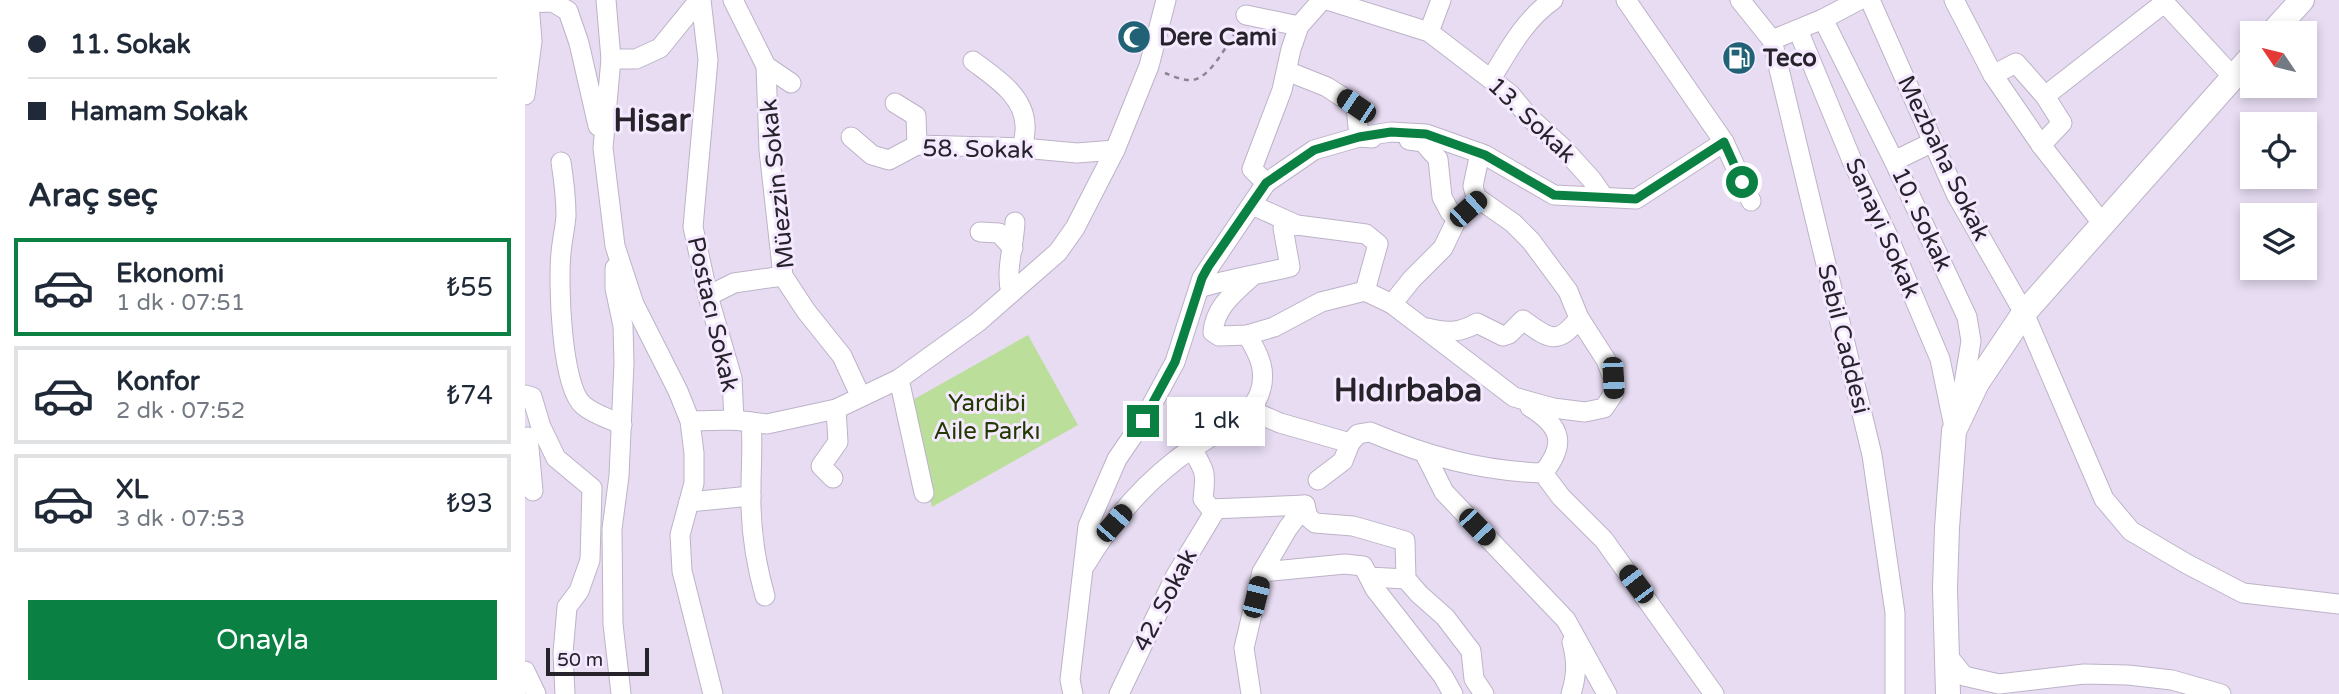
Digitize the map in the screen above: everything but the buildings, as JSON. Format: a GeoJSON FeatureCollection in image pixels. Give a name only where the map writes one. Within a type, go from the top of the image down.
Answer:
{"type":"FeatureCollection","features":[{"type":"Feature","properties":{"kind":"main road"},"geometry":{"type":"LineString","coordinates":[[2283,21],[2302,0]]}},
{"type":"Feature","properties":{"kind":"main road"},"geometry":{"type":"LineString","coordinates":[[1948,694],[1945,588],[1954,430],[1977,383],[2024,313],[2240,69]]}},
{"type":"Feature","properties":{"kind":"street"},"geometry":{"type":"LineString","coordinates":[[603,148],[611,59],[606,0]]}},
{"type":"Feature","properties":{"kind":"street"},"geometry":{"type":"LineString","coordinates":[[611,59],[636,59],[660,48],[700,0]]}},
{"type":"Feature","properties":{"kind":"street","name":"Postacı Sokak"},"geometry":{"type":"LineString","coordinates":[[700,0],[709,60],[693,227],[708,296],[742,421],[756,557],[765,596]]}},
{"type":"Feature","properties":{"kind":"street","name":"Müezzin Sokak"},"geometry":{"type":"LineString","coordinates":[[733,0],[766,66],[769,150],[783,276],[806,311],[842,356],[860,395]]}},
{"type":"Feature","properties":{"kind":"street"},"geometry":{"type":"LineString","coordinates":[[690,421],[767,424],[835,409],[899,379],[978,322],[1058,252],[1075,228],[1115,150],[1149,66],[1166,0]]}},
{"type":"Feature","properties":{"kind":"street"},"geometry":{"type":"LineString","coordinates":[[1266,183],[1252,169],[1287,71],[1299,26],[1325,0]]}},
{"type":"Feature","properties":{"kind":"street","name":"13. Sokak"},"geometry":{"type":"LineString","coordinates":[[1325,0],[1429,32],[1510,94],[1529,117],[1563,148],[1603,196]]}},
{"type":"Feature","properties":{"kind":"street"},"geometry":{"type":"LineString","coordinates":[[1429,32],[1441,0]]}},
{"type":"Feature","properties":{"kind":"street"},"geometry":{"type":"LineString","coordinates":[[1491,79],[1514,40],[1543,6],[1553,0]]}},
{"type":"Feature","properties":{"kind":"street"},"geometry":{"type":"LineString","coordinates":[[1626,0],[1724,142],[1751,201]]}},
{"type":"Feature","properties":{"kind":"street","name":"Sebil Caddesi"},"geometry":{"type":"LineString","coordinates":[[1740,0],[1772,40],[1872,455],[1895,613],[1895,694]]}},
{"type":"Feature","properties":{"kind":"street"},"geometry":{"type":"LineString","coordinates":[[1772,40],[1823,19],[1859,0]]}},
{"type":"Feature","properties":{"kind":"street","name":"Mezbaha Sokak"},"geometry":{"type":"LineString","coordinates":[[1870,0],[1956,194],[2024,313],[2104,499],[2131,531],[2243,593],[2339,604]]}},
{"type":"Feature","properties":{"kind":"street"},"geometry":{"type":"LineString","coordinates":[[1954,0],[1993,75],[2041,145],[2102,223]]}},
{"type":"Feature","properties":{"kind":"street"},"geometry":{"type":"LineString","coordinates":[[525,95],[532,41],[526,4],[553,2],[568,11],[579,43],[603,148],[615,246],[615,288],[623,326],[622,425],[612,529],[613,624],[621,694]]}},
{"type":"Feature","properties":{"kind":"street"},"geometry":{"type":"LineString","coordinates":[[2045,96],[2163,2],[2233,77]]}},
{"type":"Feature","properties":{"kind":"street"},"geometry":{"type":"LineString","coordinates":[[1246,15],[1299,26]]}},
{"type":"Feature","properties":{"kind":"street","name":"10. Sokak"},"geometry":{"type":"LineString","coordinates":[[1823,19],[1894,161],[1967,317],[1971,341],[1954,430]]}},
{"type":"Feature","properties":{"kind":"street","name":"Sanayi Sokak"},"geometry":{"type":"LineString","coordinates":[[1798,30],[1853,163],[1887,234],[1940,359],[1954,430]]}},
{"type":"Feature","properties":{"kind":"street"},"geometry":{"type":"LineString","coordinates":[[973,61],[1010,91],[1020,105],[1025,125],[1023,148]]}},
{"type":"Feature","properties":{"kind":"street"},"geometry":{"type":"LineString","coordinates":[[1993,75],[2017,63],[2045,96],[2062,123],[2041,145]]}},
{"type":"Feature","properties":{"kind":"street"},"geometry":{"type":"LineString","coordinates":[[766,66],[791,83]]}},
{"type":"Feature","properties":{"kind":"street"},"geometry":{"type":"LineString","coordinates":[[1287,71],[1327,87],[1356,106],[1359,137]]}},
{"type":"Feature","properties":{"kind":"street"},"geometry":{"type":"LineString","coordinates":[[895,103],[916,116],[917,145]]}},
{"type":"Feature","properties":{"kind":"street"},"geometry":{"type":"LineString","coordinates":[[1073,694],[1070,680],[1088,526],[1117,458],[1143,421],[1175,362],[1208,267],[1266,183],[1314,150],[1359,137],[1391,132],[1426,134],[1480,153],[1554,195],[1636,199],[1724,142]]}},
{"type":"Feature","properties":{"kind":"street","name":"58. Sokak"},"geometry":{"type":"LineString","coordinates":[[851,136],[872,155],[889,160],[917,145],[1023,148],[1077,153],[1115,150]]}},
{"type":"Feature","properties":{"kind":"street"},"geometry":{"type":"LineString","coordinates":[[1359,137],[1423,142],[1438,159],[1442,197],[1457,219]]}},
{"type":"Feature","properties":{"kind":"street"},"geometry":{"type":"LineString","coordinates":[[1894,161],[1933,142]]}},
{"type":"Feature","properties":{"kind":"street"},"geometry":{"type":"LineString","coordinates":[[1480,153],[1473,186],[1476,197],[1513,223],[1531,241],[1568,290],[1579,318],[1606,360],[1613,378],[1614,393],[1604,408],[1585,412],[1553,408],[1514,397]]}},
{"type":"Feature","properties":{"kind":"street"},"geometry":{"type":"LineString","coordinates":[[561,162],[566,191],[566,220],[559,289],[566,357],[573,387],[583,405],[622,425]]}},
{"type":"Feature","properties":{"kind":"street"},"geometry":{"type":"LineString","coordinates":[[1392,304],[1443,248],[1457,219],[1479,200]]}},
{"type":"Feature","properties":{"kind":"street"},"geometry":{"type":"LineString","coordinates":[[1252,205],[1297,225],[1366,234],[1378,244],[1365,291]]}},
{"type":"Feature","properties":{"kind":"street"},"geometry":{"type":"LineString","coordinates":[[1011,293],[1007,280],[1015,222]]}},
{"type":"Feature","properties":{"kind":"street"},"geometry":{"type":"LineString","coordinates":[[1199,288],[1228,279],[1251,277],[1290,267],[1283,228],[1297,225]]}},
{"type":"Feature","properties":{"kind":"street"},"geometry":{"type":"LineString","coordinates":[[979,232],[999,233],[1013,248]]}},
{"type":"Feature","properties":{"kind":"street"},"geometry":{"type":"LineString","coordinates":[[615,246],[633,304],[678,391],[690,421],[694,483],[680,535],[682,571],[713,694]]}},
{"type":"Feature","properties":{"kind":"street"},"geometry":{"type":"LineString","coordinates":[[708,296],[734,283],[783,276]]}},
{"type":"Feature","properties":{"kind":"street"},"geometry":{"type":"LineString","coordinates":[[1251,277],[1225,301],[1214,318],[1213,332],[1219,336],[1247,335],[1274,327],[1321,302],[1365,291],[1392,304],[1514,397],[1547,418],[1554,428],[1557,441],[1555,458],[1543,473]]}},
{"type":"Feature","properties":{"kind":"street"},"geometry":{"type":"LineString","coordinates":[[1426,328],[1444,333],[1460,331],[1478,323],[1503,336],[1509,334],[1523,320],[1542,334],[1554,338],[1569,332],[1579,318]]}},
{"type":"Feature","properties":{"kind":"street"},"geometry":{"type":"LineString","coordinates":[[1083,569],[1103,536],[1125,509],[1167,468],[1250,410],[1259,396],[1264,373],[1257,351],[1247,335]]}},
{"type":"Feature","properties":{"kind":"street"},"geometry":{"type":"LineString","coordinates":[[899,379],[924,493]]}},
{"type":"Feature","properties":{"kind":"street"},"geometry":{"type":"LineString","coordinates":[[525,395],[532,397],[541,427],[557,458],[592,488],[593,540],[590,560],[579,590],[567,607],[563,653],[565,694]]}},
{"type":"Feature","properties":{"kind":"street"},"geometry":{"type":"LineString","coordinates":[[833,478],[821,466],[838,442],[835,409]]}},
{"type":"Feature","properties":{"kind":"street"},"geometry":{"type":"LineString","coordinates":[[1250,410],[1280,423],[1350,443]]}},
{"type":"Feature","properties":{"kind":"street"},"geometry":{"type":"LineString","coordinates":[[526,431],[533,491]]}},
{"type":"Feature","properties":{"kind":"street"},"geometry":{"type":"LineString","coordinates":[[1318,480],[1343,461],[1350,443],[1358,433],[1370,432],[1444,460],[1495,470],[1543,473],[1561,497],[1604,540],[1714,694]]}},
{"type":"Feature","properties":{"kind":"street"},"geometry":{"type":"LineString","coordinates":[[1192,449],[1203,467],[1206,478],[1203,499],[1210,509],[1305,505]]}},
{"type":"Feature","properties":{"kind":"street"},"geometry":{"type":"LineString","coordinates":[[1425,454],[1444,492],[1566,620],[1607,694]]}},
{"type":"Feature","properties":{"kind":"street"},"geometry":{"type":"LineString","coordinates":[[592,488],[619,476]]}},
{"type":"Feature","properties":{"kind":"street"},"geometry":{"type":"LineString","coordinates":[[689,502],[751,496]]}},
{"type":"Feature","properties":{"kind":"street"},"geometry":{"type":"LineString","coordinates":[[1251,694],[1244,648],[1262,572],[1305,505]]}},
{"type":"Feature","properties":{"kind":"street"},"geometry":{"type":"LineString","coordinates":[[1305,505],[1308,517],[1315,523],[1353,526],[1405,541],[1406,579],[1445,617],[1471,651],[1474,679],[1484,694]]}},
{"type":"Feature","properties":{"kind":"street","name":"42. Sokak"},"geometry":{"type":"LineString","coordinates":[[1119,694],[1175,577],[1216,509]]}},
{"type":"Feature","properties":{"kind":"street"},"geometry":{"type":"LineString","coordinates":[[1262,572],[1345,564],[1363,566],[1375,589],[1443,676],[1453,694]]}},
{"type":"Feature","properties":{"kind":"street"},"geometry":{"type":"LineString","coordinates":[[1369,577],[1406,579]]}},
{"type":"Feature","properties":{"kind":"street"},"geometry":{"type":"LineString","coordinates":[[1566,620],[1576,656],[1577,677],[1571,694]]}},
{"type":"Feature","properties":{"kind":"street"},"geometry":{"type":"LineString","coordinates":[[1947,654],[1964,676],[1999,684],[2084,674],[2129,675],[2172,680],[2221,694]]}},
{"type":"Feature","properties":{"kind":"street"},"geometry":{"type":"LineString","coordinates":[[525,671],[536,694]]}},
{"type":"Feature","properties":{"kind":"path"},"geometry":{"type":"LineString","coordinates":[[1149,66],[1180,79],[1193,80],[1204,75],[1246,15]]}},
{"type":"Feature","properties":{"kind":"green space","name":"Yardibi Aile Parkı"},"geometry":{"type":"Polygon","coordinates":[[[1028,335],[1078,425],[932,507],[909,402],[1028,335]]]}},
{"type":"Feature","properties":{"kind":"place","name":"Dere Cami"},"geometry":{"type":"Point","coordinates":[1134,37]}},
{"type":"Feature","properties":{"kind":"place","name":"Teco"},"geometry":{"type":"Point","coordinates":[1739,58]}},
{"type":"Feature","properties":{"kind":"district","name":"Hisar"},"geometry":{"type":"Point","coordinates":[652,120]}},
{"type":"Feature","properties":{"kind":"district","name":"Hıdırbaba"},"geometry":{"type":"Point","coordinates":[1408,390]}},
{"type":"Feature","properties":{"kind":"route"},"geometry":{"type":"LineString","coordinates":[[1143,421],[1175,362],[1208,267],[1266,183],[1314,150],[1359,137],[1391,132],[1426,134],[1485,155],[1554,195],[1636,199],[1724,142],[1742,182]]}}]}
